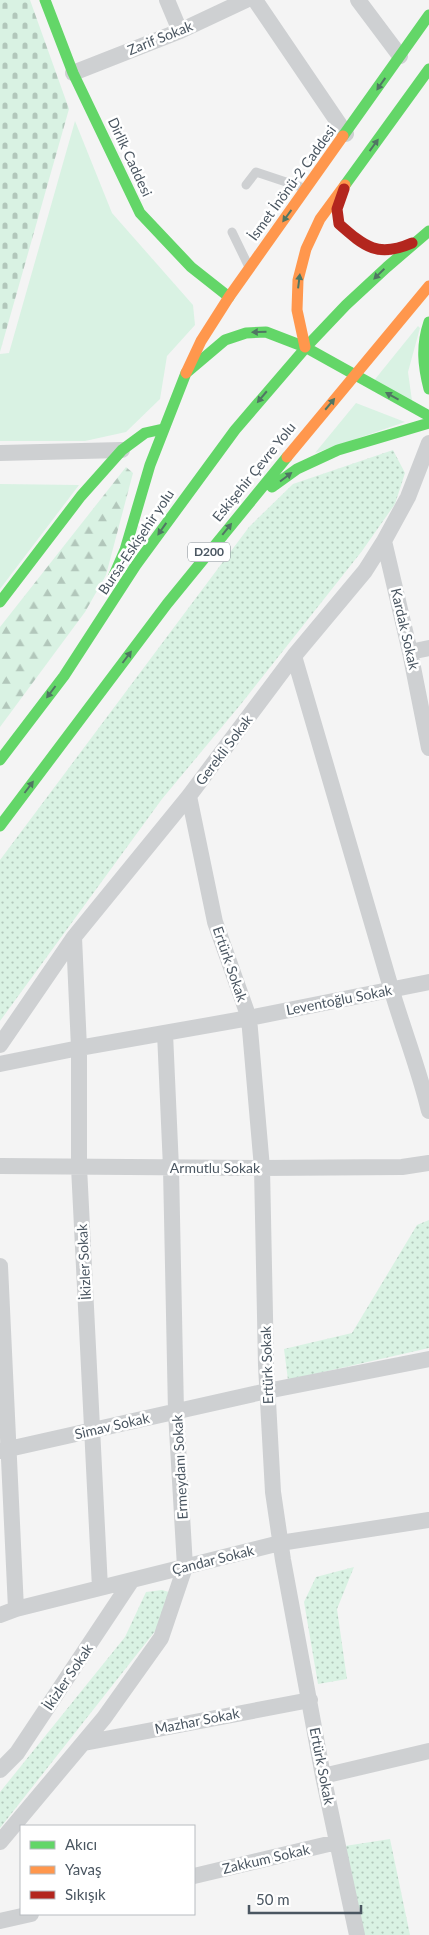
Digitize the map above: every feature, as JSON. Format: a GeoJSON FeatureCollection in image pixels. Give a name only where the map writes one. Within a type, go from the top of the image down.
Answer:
{"type":"FeatureCollection","features":[{"type":"Feature","properties":{"kind":"main road","name":"Dirlik Caddesi"},"geometry":{"type":"LineString","coordinates":[[45,0],[73,73],[140,213],[191,267],[229,297]]}},
{"type":"Feature","properties":{"kind":"main road","name":"İsmet İnönü-2 Caddesi"},"geometry":{"type":"LineString","coordinates":[[72,665],[125,550],[163,429],[201,341],[229,297],[429,15]]}},
{"type":"Feature","properties":{"kind":"main road"},"geometry":{"type":"LineString","coordinates":[[305,347],[297,310],[298,280],[306,249],[320,219],[429,69]]}},
{"type":"Feature","properties":{"kind":"main road"},"geometry":{"type":"LineString","coordinates":[[346,185],[336,209],[339,224],[357,240],[378,250],[396,250],[416,241]]}},
{"type":"Feature","properties":{"kind":"main road"},"geometry":{"type":"LineString","coordinates":[[305,347],[416,241],[429,231]]}},
{"type":"Feature","properties":{"kind":"main road","name":"Eskişehir Çevre Yolu"},"geometry":{"type":"LineString","coordinates":[[0,826],[167,604],[246,505],[417,298],[429,286]]}},
{"type":"Feature","properties":{"kind":"main road"},"geometry":{"type":"LineString","coordinates":[[429,322],[425,333],[422,362],[429,389]]}},
{"type":"Feature","properties":{"kind":"main road"},"geometry":{"type":"LineString","coordinates":[[186,373],[225,340],[246,333],[266,332],[305,347],[429,416]]}},
{"type":"Feature","properties":{"kind":"main road","name":"Bursa-Eskişehir yolu"},"geometry":{"type":"LineString","coordinates":[[0,760],[72,665],[135,567],[190,489],[305,347]]}},
{"type":"Feature","properties":{"kind":"main road"},"geometry":{"type":"LineString","coordinates":[[246,505],[297,469],[338,450],[429,423]]}},
{"type":"Feature","properties":{"kind":"main road"},"geometry":{"type":"LineString","coordinates":[[0,602],[81,496],[122,450],[145,433],[163,429]]}},
{"type":"Feature","properties":{"kind":"street"},"geometry":{"type":"LineString","coordinates":[[167,0],[180,31]]}},
{"type":"Feature","properties":{"kind":"street","name":"Zarif Sokak"},"geometry":{"type":"LineString","coordinates":[[73,73],[180,31],[246,0]]}},
{"type":"Feature","properties":{"kind":"street"},"geometry":{"type":"LineString","coordinates":[[255,0],[346,134]]}},
{"type":"Feature","properties":{"kind":"street"},"geometry":{"type":"LineString","coordinates":[[358,0],[400,56]]}},
{"type":"Feature","properties":{"kind":"street","name":"Gerekli Sokak"},"geometry":{"type":"LineString","coordinates":[[0,1045],[74,937],[189,796],[294,656],[365,571],[408,497],[429,444]]}},
{"type":"Feature","properties":{"kind":"street"},"geometry":{"type":"LineString","coordinates":[[0,453],[122,450]]}},
{"type":"Feature","properties":{"kind":"street","name":"Kardak Sokak"},"geometry":{"type":"LineString","coordinates":[[384,541],[426,719],[429,748]]}},
{"type":"Feature","properties":{"kind":"street"},"geometry":{"type":"LineString","coordinates":[[410,652],[429,648]]}},
{"type":"Feature","properties":{"kind":"street"},"geometry":{"type":"LineString","coordinates":[[294,656],[352,847],[392,990],[420,1074],[429,1111]]}},
{"type":"Feature","properties":{"kind":"street","name":"Ertürk Sokak"},"geometry":{"type":"LineString","coordinates":[[189,796],[215,922],[249,1018],[262,1168],[267,1391],[273,1492],[280,1543],[323,1776],[357,1935]]}},
{"type":"Feature","properties":{"kind":"street","name":"İkizler Sokak"},"geometry":{"type":"LineString","coordinates":[[74,937],[79,1048],[79,1167],[100,1588]]}},
{"type":"Feature","properties":{"kind":"street","name":"Leventoğlu Sokak"},"geometry":{"type":"LineString","coordinates":[[165,1033],[429,982]]}},
{"type":"Feature","properties":{"kind":"street"},"geometry":{"type":"LineString","coordinates":[[0,1064],[165,1033]]}},
{"type":"Feature","properties":{"kind":"street","name":"Ermeydanı Sokak"},"geometry":{"type":"LineString","coordinates":[[0,1842],[104,1718],[161,1638],[185,1567],[176,1412],[171,1168],[165,1033]]}},
{"type":"Feature","properties":{"kind":"street","name":"Armutlu Sokak"},"geometry":{"type":"LineString","coordinates":[[0,1166],[262,1168],[402,1167],[429,1163]]}},
{"type":"Feature","properties":{"kind":"street"},"geometry":{"type":"LineString","coordinates":[[0,1266],[5,1450],[16,1609]]}},
{"type":"Feature","properties":{"kind":"street","name":"Simav Sokak"},"geometry":{"type":"LineString","coordinates":[[5,1450],[267,1391],[429,1359]]}},
{"type":"Feature","properties":{"kind":"street","name":"Çandar Sokak"},"geometry":{"type":"LineString","coordinates":[[0,1616],[16,1609],[280,1543],[429,1520]]}},
{"type":"Feature","properties":{"kind":"street","name":"İkizler Sokak"},"geometry":{"type":"LineString","coordinates":[[0,1770],[17,1753],[132,1580]]}},
{"type":"Feature","properties":{"kind":"street","name":"Mazhar Sokak"},"geometry":{"type":"LineString","coordinates":[[84,1743],[310,1700]]}},
{"type":"Feature","properties":{"kind":"street"},"geometry":{"type":"LineString","coordinates":[[323,1776],[429,1751]]}},
{"type":"Feature","properties":{"kind":"street","name":"Zakkum Sokak"},"geometry":{"type":"LineString","coordinates":[[195,1876],[337,1842]]}},
{"type":"Feature","properties":{"kind":"street"},"geometry":{"type":"LineString","coordinates":[[0,1921],[27,1915]]}},
{"type":"Feature","properties":{"kind":"lane"},"geometry":{"type":"LineString","coordinates":[[246,184],[256,172],[307,188]]}},
{"type":"Feature","properties":{"kind":"lane"},"geometry":{"type":"LineString","coordinates":[[232,232],[250,268]]}},
{"type":"Feature","properties":{"kind":"green space"},"geometry":{"type":"Polygon","coordinates":[[[0,0],[30,0],[69,109],[0,352],[0,0]]]}},
{"type":"Feature","properties":{"kind":"green space"},"geometry":{"type":"Polygon","coordinates":[[[75,121],[112,213],[193,305],[195,325],[167,356],[160,399],[126,432],[85,441],[0,441],[0,354],[9,353],[75,121]]]}},
{"type":"Feature","properties":{"kind":"green space"},"geometry":{"type":"Polygon","coordinates":[[[418,326],[420,328],[408,372],[412,401],[372,383],[418,326]]]}},
{"type":"Feature","properties":{"kind":"green space"},"geometry":{"type":"Polygon","coordinates":[[[356,403],[405,422],[315,453],[356,403]]]}},
{"type":"Feature","properties":{"kind":"green space"},"geometry":{"type":"Polygon","coordinates":[[[393,450],[405,473],[395,504],[362,551],[241,704],[162,799],[0,1021],[0,860],[249,527],[293,484],[393,450]]]}},
{"type":"Feature","properties":{"kind":"green space"},"geometry":{"type":"Polygon","coordinates":[[[126,467],[133,473],[106,575],[85,612],[0,727],[0,627],[126,467]]]}},
{"type":"Feature","properties":{"kind":"green space"},"geometry":{"type":"Polygon","coordinates":[[[0,484],[79,485],[0,589],[0,484]]]}},
{"type":"Feature","properties":{"kind":"green space"},"geometry":{"type":"Polygon","coordinates":[[[429,1220],[429,1348],[288,1380],[284,1349],[352,1333],[417,1225],[429,1220]]]}},
{"type":"Feature","properties":{"kind":"green space"},"geometry":{"type":"Polygon","coordinates":[[[354,1567],[337,1609],[347,1679],[318,1684],[304,1602],[316,1577],[354,1567]]]}},
{"type":"Feature","properties":{"kind":"green space"},"geometry":{"type":"Polygon","coordinates":[[[162,1590],[169,1592],[156,1630],[0,1828],[0,1792],[125,1637],[146,1592],[162,1590]]]}},
{"type":"Feature","properties":{"kind":"green space"},"geometry":{"type":"Polygon","coordinates":[[[390,1839],[410,1935],[364,1935],[345,1846],[390,1839]]]}},
{"type":"Feature","properties":{"kind":"traffic: fast"},"geometry":{"type":"LineString","coordinates":[[45,0],[73,73],[140,213],[191,267],[229,297]]}},
{"type":"Feature","properties":{"kind":"traffic: fast"},"geometry":{"type":"LineString","coordinates":[[343,136],[429,15]]}},
{"type":"Feature","properties":{"kind":"traffic: fast"},"geometry":{"type":"LineString","coordinates":[[345,185],[429,69]]}},
{"type":"Feature","properties":{"kind":"traffic: fast"},"geometry":{"type":"LineString","coordinates":[[0,760],[64,676],[136,565],[235,430],[308,345],[346,305],[429,231]]}},
{"type":"Feature","properties":{"kind":"traffic: fast"},"geometry":{"type":"LineString","coordinates":[[429,322],[426,331],[424,356],[429,389]]}},
{"type":"Feature","properties":{"kind":"traffic: fast"},"geometry":{"type":"LineString","coordinates":[[112,580],[125,550],[150,465],[186,373],[225,340],[246,333],[266,332],[305,347],[429,416]]}},
{"type":"Feature","properties":{"kind":"traffic: fast"},"geometry":{"type":"LineString","coordinates":[[272,487],[297,469],[338,450],[429,423]]}},
{"type":"Feature","properties":{"kind":"traffic: fast"},"geometry":{"type":"LineString","coordinates":[[0,602],[81,496],[122,450],[145,433],[163,429]]}},
{"type":"Feature","properties":{"kind":"traffic: fast"},"geometry":{"type":"LineString","coordinates":[[0,826],[167,604],[287,457]]}},
{"type":"Feature","properties":{"kind":"traffic: slow"},"geometry":{"type":"LineString","coordinates":[[186,373],[201,341],[229,297],[343,136]]}},
{"type":"Feature","properties":{"kind":"traffic: slow"},"geometry":{"type":"LineString","coordinates":[[305,347],[297,310],[298,280],[306,249],[320,219],[345,185]]}},
{"type":"Feature","properties":{"kind":"traffic: slow"},"geometry":{"type":"LineString","coordinates":[[287,457],[429,286]]}},
{"type":"Feature","properties":{"kind":"traffic: jam"},"geometry":{"type":"LineString","coordinates":[[344,189],[337,209],[339,224],[357,239],[372,248],[381,250],[390,250],[412,243]]}}]}
